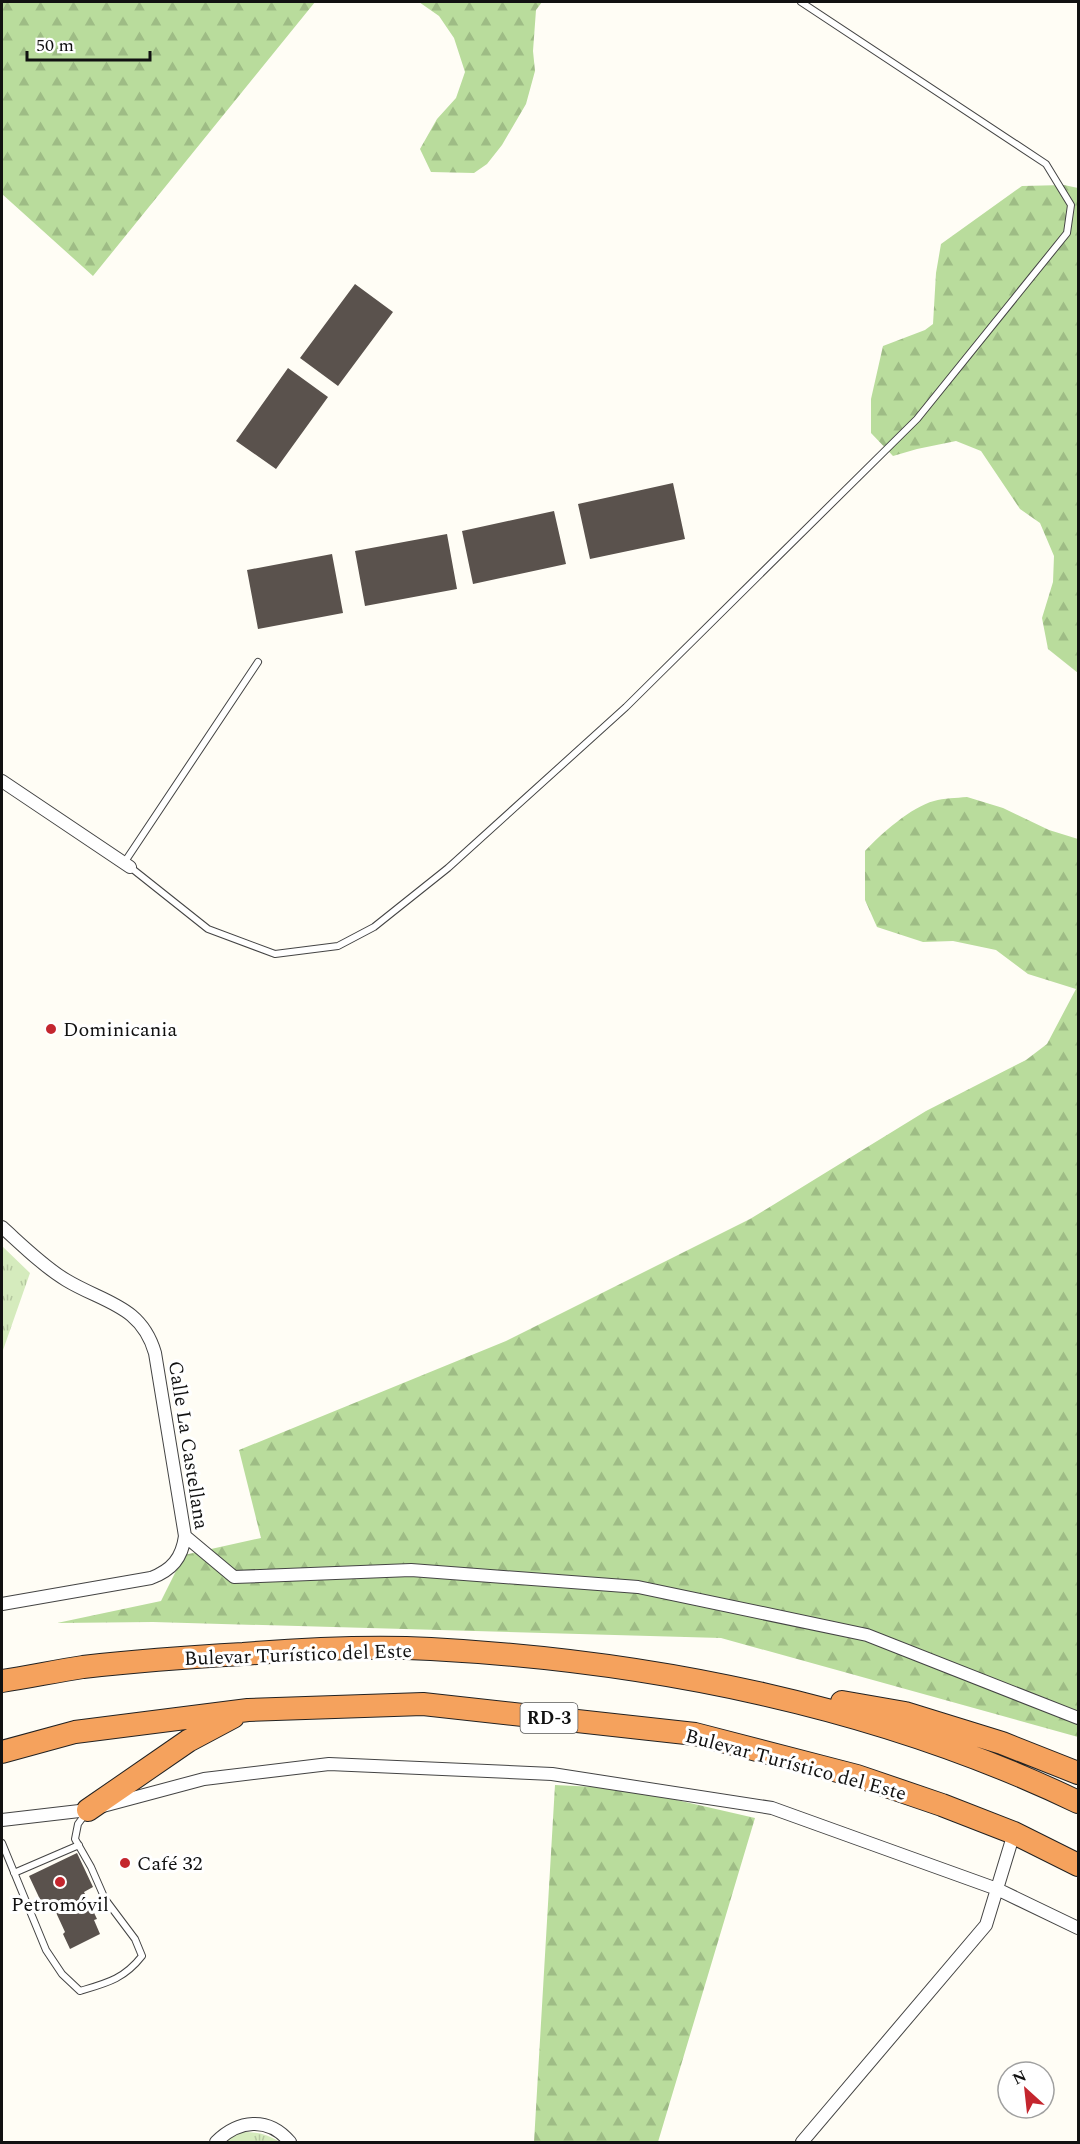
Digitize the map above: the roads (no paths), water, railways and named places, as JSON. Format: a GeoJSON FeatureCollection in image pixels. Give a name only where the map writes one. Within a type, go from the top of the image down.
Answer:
{"type":"FeatureCollection","features":[{"type":"Feature","properties":{"kind":"highway","name":"Bulevar Turístico del Este"},"geometry":{"type":"LineString","coordinates":[[2,1681],[82,1667],[176,1658],[349,1648],[430,1649],[573,1662],[707,1682],[791,1700],[958,1752],[1050,1788],[1078,1802]]}},
{"type":"Feature","properties":{"kind":"highway"},"geometry":{"type":"LineString","coordinates":[[791,1700],[836,1701],[905,1713],[1002,1743],[1078,1773]]}},
{"type":"Feature","properties":{"kind":"highway","name":"Bulevar Turístico del Este"},"geometry":{"type":"LineString","coordinates":[[2,1752],[75,1732],[248,1710],[423,1704],[695,1734],[856,1776],[942,1805],[1014,1833],[1078,1865]]}},
{"type":"Feature","properties":{"kind":"highway"},"geometry":{"type":"LineString","coordinates":[[88,1810],[188,1741],[248,1710]]}},
{"type":"Feature","properties":{"kind":"street"},"geometry":{"type":"LineString","coordinates":[[2,781],[127,865]]}},
{"type":"Feature","properties":{"kind":"street","name":"Calle La Castellana"},"geometry":{"type":"LineString","coordinates":[[2,1227],[65,1279],[127,1311],[141,1322],[150,1336],[155,1353],[185,1536],[184,1547],[179,1558],[162,1574],[151,1578],[2,1604]]}},
{"type":"Feature","properties":{"kind":"street"},"geometry":{"type":"LineString","coordinates":[[185,1536],[234,1577],[411,1570],[638,1587],[867,1635],[1078,1718]]}},
{"type":"Feature","properties":{"kind":"street"},"geometry":{"type":"LineString","coordinates":[[2,1820],[88,1810],[204,1779],[329,1764],[552,1774],[772,1808],[998,1889],[1078,1928]]}},
{"type":"Feature","properties":{"kind":"street"},"geometry":{"type":"LineString","coordinates":[[802,2142],[986,1925],[1014,1833]]}},
{"type":"Feature","properties":{"kind":"street"},"geometry":{"type":"LineString","coordinates":[[216,2142],[226,2133],[240,2126],[255,2124],[271,2127],[290,2142]]}},
{"type":"Feature","properties":{"kind":"lane"},"geometry":{"type":"LineString","coordinates":[[258,662],[127,865],[208,929],[275,954],[338,946],[374,927],[448,868],[626,707],[917,419],[1067,233],[1071,205],[1046,164],[801,2]]}},
{"type":"Feature","properties":{"kind":"lane"},"geometry":{"type":"LineString","coordinates":[[2,1843],[46,1950],[62,1974],[80,1991],[113,1981],[131,1970],[142,1956],[135,1939],[105,1899],[75,1839],[78,1824],[88,1810]]}},
{"type":"Feature","properties":{"kind":"lane"},"geometry":{"type":"LineString","coordinates":[[14,1873],[79,1845]]}},
{"type":"Feature","properties":{"kind":"place","name":"Dominicania"},"geometry":{"type":"Point","coordinates":[51,1029]}},
{"type":"Feature","properties":{"kind":"place","name":"Café 32"},"geometry":{"type":"Point","coordinates":[125,1863]}},
{"type":"Feature","properties":{"kind":"place","name":"Petromóvil"},"geometry":{"type":"Point","coordinates":[60,1882]}}]}
